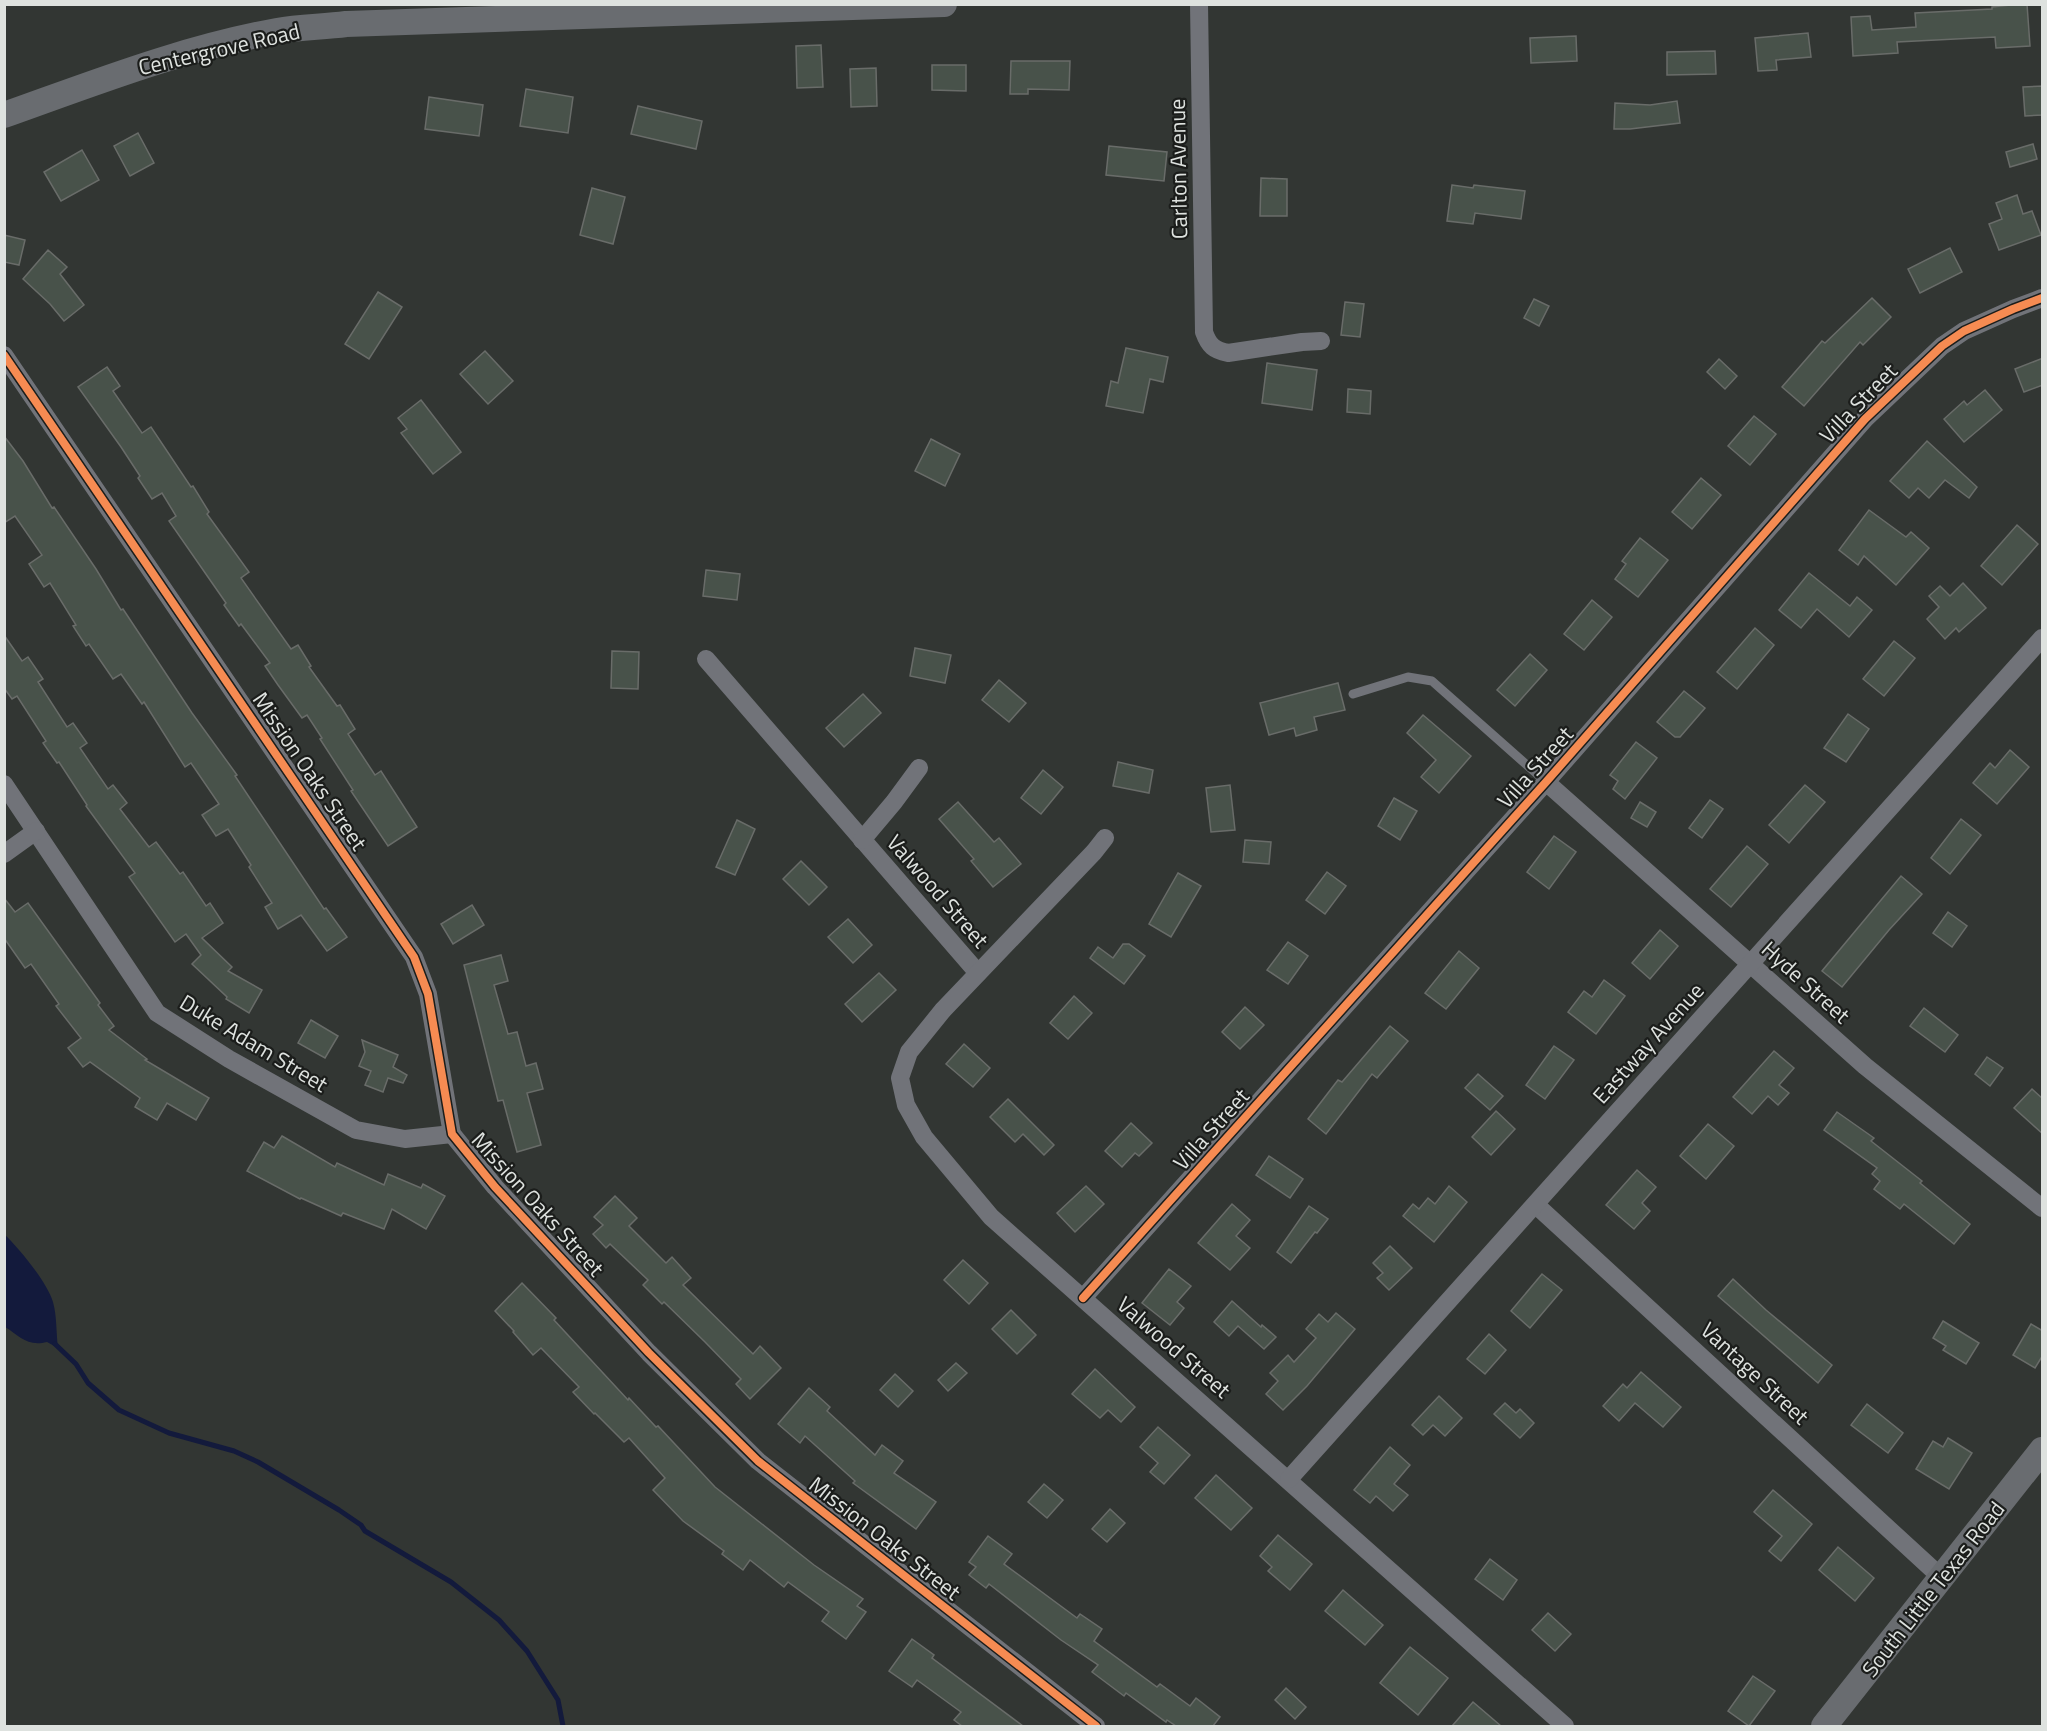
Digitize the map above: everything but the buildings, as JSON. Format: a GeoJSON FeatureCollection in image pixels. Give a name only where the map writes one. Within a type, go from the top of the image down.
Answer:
{"type":"FeatureCollection","features":[{"type":"Feature","properties":{"kind":"street","name":"Centergrove Road"},"geometry":{"type":"LineString","coordinates":[[4,115],[197,50],[278,31],[439,17],[944,4]]}},
{"type":"Feature","properties":{"kind":"street","name":"Carlton Avenue"},"geometry":{"type":"LineString","coordinates":[[1199,4],[1204,332],[1208,345],[1216,351],[1228,353],[1321,341]]}},
{"type":"Feature","properties":{"kind":"street","name":"Villa Street"},"geometry":{"type":"LineString","coordinates":[[1083,1298],[1546,782],[1865,419],[1942,346],[1964,332],[2043,298]]}},
{"type":"Feature","properties":{"kind":"street","name":"Mission Oaks Street"},"geometry":{"type":"LineString","coordinates":[[4,355],[414,957],[428,994],[452,1134],[511,1205],[649,1353],[758,1461],[1096,1726]]}},
{"type":"Feature","properties":{"kind":"street","name":"Eastway Avenue"},"geometry":{"type":"LineString","coordinates":[[1288,1479],[2043,638]]}},
{"type":"Feature","properties":{"kind":"street","name":"Valwood Street"},"geometry":{"type":"LineString","coordinates":[[706,659],[978,973],[943,1010],[909,1052],[900,1078],[906,1105],[924,1137],[991,1217],[1565,1726]]}},
{"type":"Feature","properties":{"kind":"street"},"geometry":{"type":"LineString","coordinates":[[862,840],[919,768]]}},
{"type":"Feature","properties":{"kind":"street","name":"Hyde Street"},"geometry":{"type":"LineString","coordinates":[[1546,782],[1881,1080],[2043,1208]]}},
{"type":"Feature","properties":{"kind":"street","name":"Duke Adam Street"},"geometry":{"type":"LineString","coordinates":[[4,784],[157,1013],[229,1059],[356,1130],[405,1139],[452,1134]]}},
{"type":"Feature","properties":{"kind":"street"},"geometry":{"type":"LineString","coordinates":[[4,854],[36,831]]}},
{"type":"Feature","properties":{"kind":"street"},"geometry":{"type":"LineString","coordinates":[[978,973],[1106,838]]}},
{"type":"Feature","properties":{"kind":"street","name":"Vantage Street"},"geometry":{"type":"LineString","coordinates":[[1536,1205],[1942,1578]]}},
{"type":"Feature","properties":{"kind":"street","name":"South Little Texas Road"},"geometry":{"type":"LineString","coordinates":[[1824,1726],[2043,1450]]}},
{"type":"Feature","properties":{"kind":"lane"},"geometry":{"type":"LineString","coordinates":[[1353,694],[1408,677],[1432,681],[1546,782]]}},
{"type":"Feature","properties":{"kind":"water"},"geometry":{"type":"Polygon","coordinates":[[[4,1234],[32,1266],[50,1294],[55,1313],[58,1348],[47,1342],[29,1342],[5,1327],[4,1234]]]}},
{"type":"Feature","properties":{"kind":"waterway"},"geometry":{"type":"LineString","coordinates":[[55,1344],[76,1364],[88,1383],[119,1410],[169,1433],[234,1451],[258,1462],[339,1510],[361,1525],[365,1531],[451,1582],[499,1620],[527,1651],[558,1700],[563,1726]]}},
{"type":"Feature","properties":{"kind":"cycle path"},"geometry":{"type":"LineString","coordinates":[[1083,1298],[1546,782],[1865,419],[1942,346],[1964,331],[2042,298]]}},
{"type":"Feature","properties":{"kind":"cycle path"},"geometry":{"type":"LineString","coordinates":[[4,355],[414,957],[428,994],[452,1134],[495,1187],[649,1353],[758,1461],[1096,1726]]}}]}
